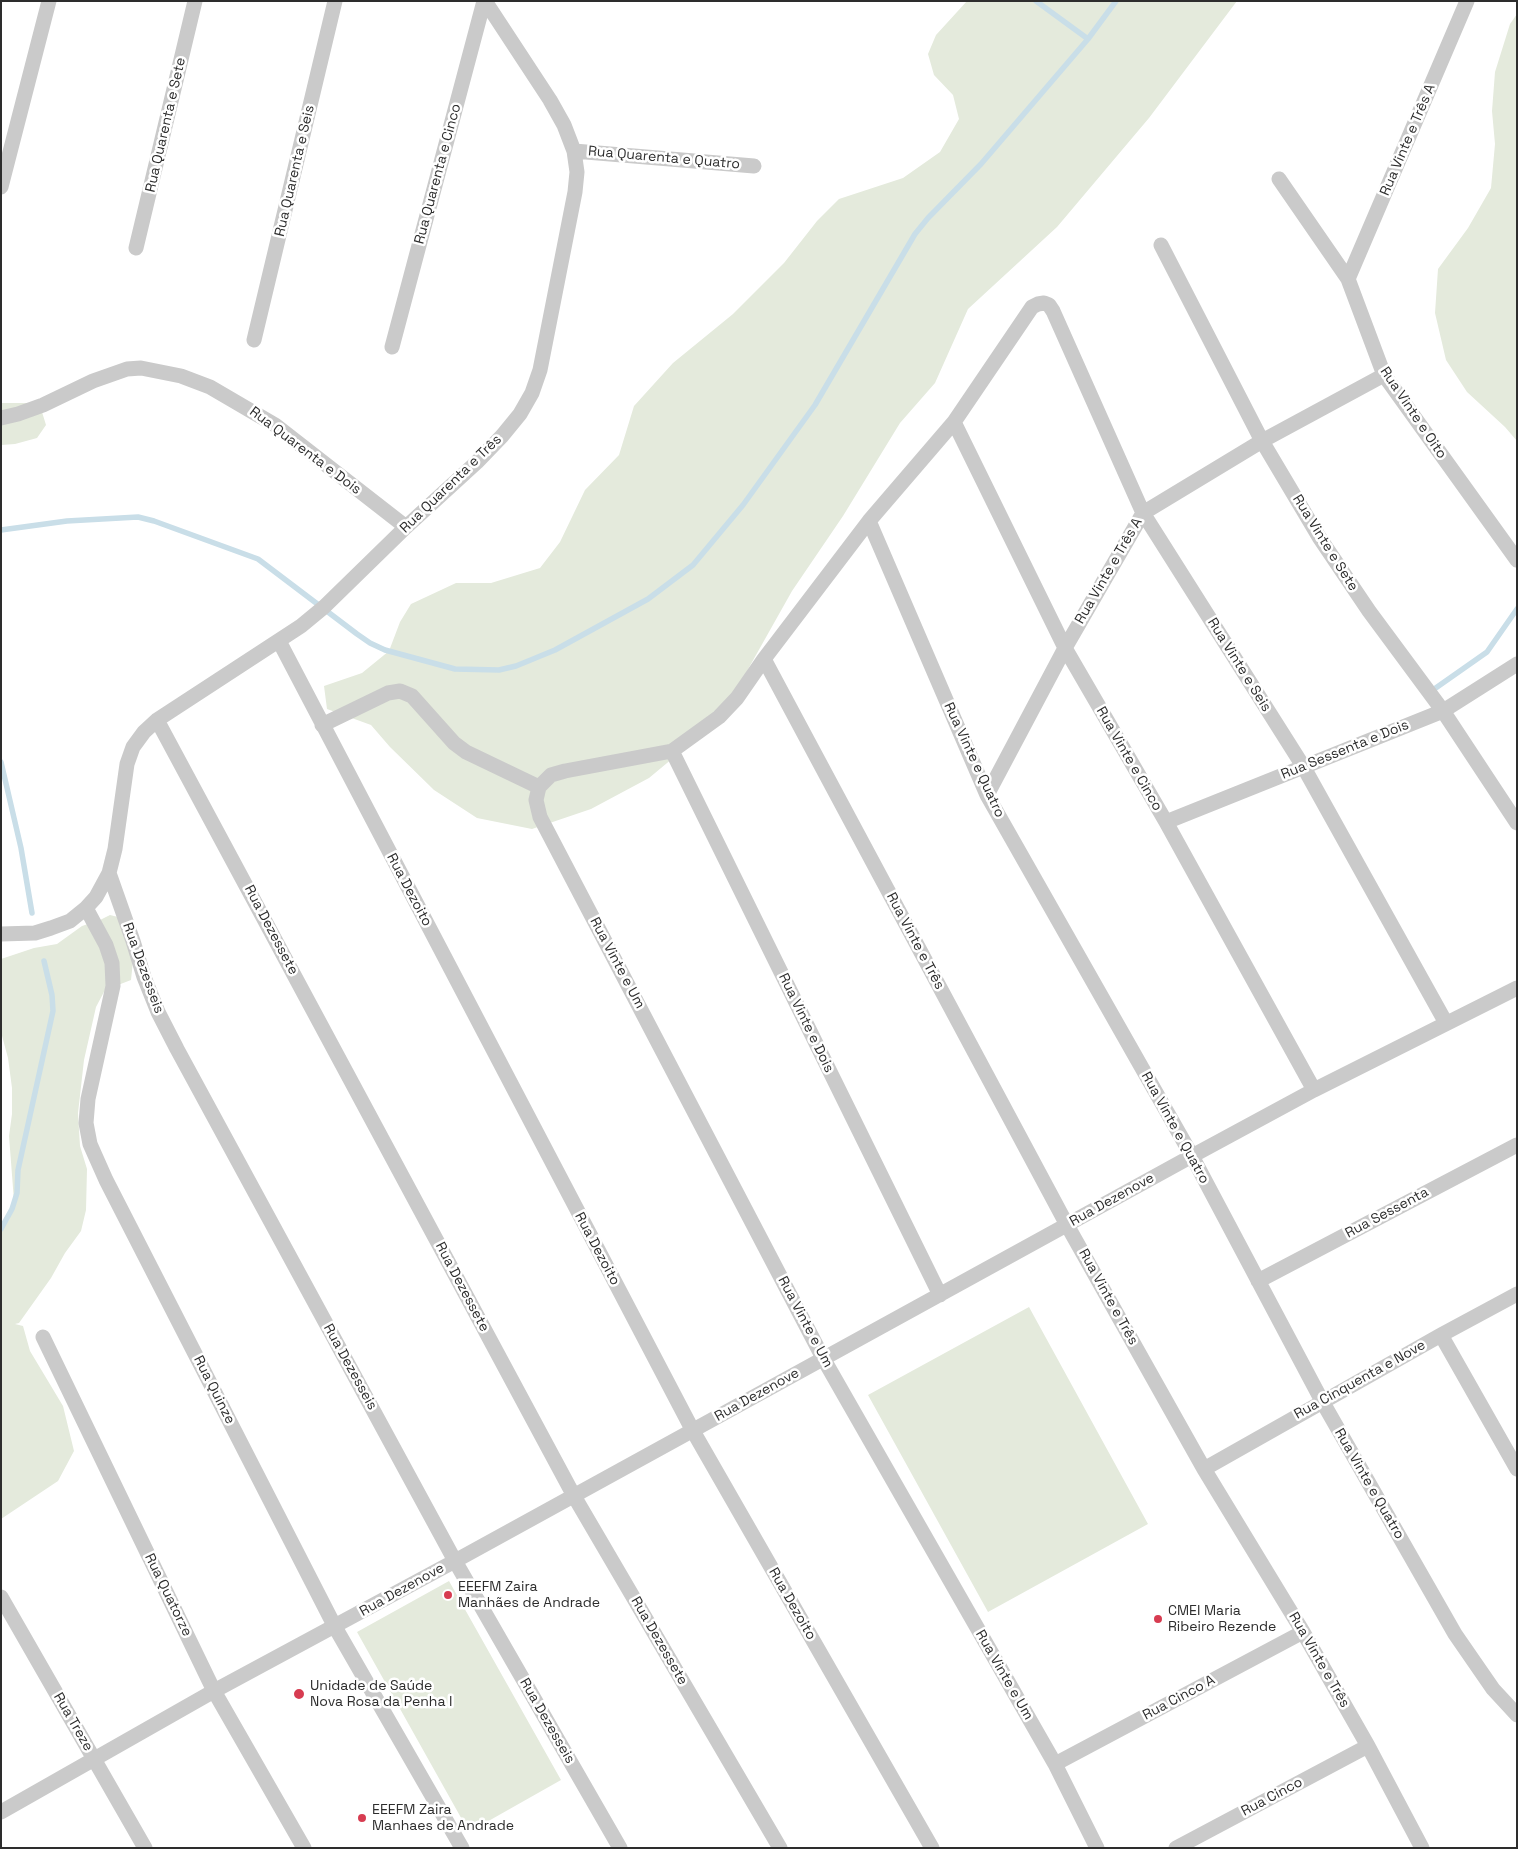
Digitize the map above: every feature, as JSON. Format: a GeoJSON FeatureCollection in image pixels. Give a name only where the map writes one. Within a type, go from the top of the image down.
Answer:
{"type":"FeatureCollection","features":[{"type":"Feature","properties":{"kind":"street"},"geometry":{"type":"LineString","coordinates":[[1,187],[48,1]]}},
{"type":"Feature","properties":{"kind":"street","name":"Rua Quarenta e Sete"},"geometry":{"type":"LineString","coordinates":[[136,248],[195,1]]}},
{"type":"Feature","properties":{"kind":"street","name":"Rua Quarenta e Seis"},"geometry":{"type":"LineString","coordinates":[[254,340],[336,1]]}},
{"type":"Feature","properties":{"kind":"street","name":"Rua Quarenta e Três"},"geometry":{"type":"LineString","coordinates":[[1,934],[35,933],[70,921],[86,908],[96,897],[109,873],[115,850],[127,764],[133,747],[144,732],[157,720],[301,626],[324,607],[406,527],[477,462],[520,414],[532,393],[540,370],[575,192],[577,172],[574,151],[564,125],[550,100],[484,1]]}},
{"type":"Feature","properties":{"kind":"street","name":"Rua Quarenta e Cinco"},"geometry":{"type":"LineString","coordinates":[[392,347],[484,1]]}},
{"type":"Feature","properties":{"kind":"street","name":"Rua Vinte e Três A"},"geometry":{"type":"LineString","coordinates":[[1348,279],[1467,1]]}},
{"type":"Feature","properties":{"kind":"street","name":"Rua Quarenta e Quatro"},"geometry":{"type":"LineString","coordinates":[[574,151],[754,166]]}},
{"type":"Feature","properties":{"kind":"street","name":"Rua Vinte e Oito"},"geometry":{"type":"LineString","coordinates":[[1280,180],[1348,279],[1384,375],[1517,560]]}},
{"type":"Feature","properties":{"kind":"street","name":"Rua Vinte e Sete"},"geometry":{"type":"LineString","coordinates":[[1161,245],[1262,441],[1319,537],[1343,574],[1443,711],[1517,823]]}},
{"type":"Feature","properties":{"kind":"street","name":"Rua Vinte e Seis"},"geometry":{"type":"LineString","coordinates":[[954,422],[1032,308],[1038,304],[1044,303],[1049,305],[1143,513],[1303,766],[1446,1023]]}},
{"type":"Feature","properties":{"kind":"street","name":"Rua Quarenta e Dois"},"geometry":{"type":"LineString","coordinates":[[1,418],[26,411],[93,381],[127,369],[141,368],[181,376],[210,387],[275,425],[406,527]]}},
{"type":"Feature","properties":{"kind":"street","name":"Rua Vinte e Três A"},"geometry":{"type":"LineString","coordinates":[[987,795],[1065,648],[1143,513],[1262,441],[1384,375]]}},
{"type":"Feature","properties":{"kind":"street"},"geometry":{"type":"LineString","coordinates":[[322,725],[388,693],[400,690],[412,696],[454,743],[466,752],[539,787],[551,775],[564,771],[672,751],[719,717],[738,698],[764,659],[869,521],[954,422]]}},
{"type":"Feature","properties":{"kind":"street","name":"Rua Vinte e Cinco"},"geometry":{"type":"LineString","coordinates":[[954,422],[1065,648],[1166,822],[1314,1090]]}},
{"type":"Feature","properties":{"kind":"street","name":"Rua Vinte e Quatro"},"geometry":{"type":"LineString","coordinates":[[869,521],[987,795],[1192,1156],[1322,1401],[1455,1634],[1493,1689],[1517,1715]]}},
{"type":"Feature","properties":{"kind":"street","name":"Rua Dezoito"},"geometry":{"type":"LineString","coordinates":[[278,641],[692,1431],[932,1848]]}},
{"type":"Feature","properties":{"kind":"street","name":"Rua Vinte e Três"},"geometry":{"type":"LineString","coordinates":[[764,659],[1067,1225],[1204,1469],[1303,1632],[1368,1746],[1422,1848]]}},
{"type":"Feature","properties":{"kind":"street","name":"Rua Sessenta e Dois"},"geometry":{"type":"LineString","coordinates":[[1166,822],[1443,711],[1517,664]]}},
{"type":"Feature","properties":{"kind":"street","name":"Rua Dezessete"},"geometry":{"type":"LineString","coordinates":[[157,720],[574,1496],[780,1848]]}},
{"type":"Feature","properties":{"kind":"street","name":"Rua Vinte e Dois"},"geometry":{"type":"LineString","coordinates":[[672,751],[940,1295]]}},
{"type":"Feature","properties":{"kind":"street","name":"Rua Vinte e Um"},"geometry":{"type":"LineString","coordinates":[[539,787],[536,800],[540,817],[823,1358],[1055,1764],[1097,1848]]}},
{"type":"Feature","properties":{"kind":"street","name":"Rua Dezesseis"},"geometry":{"type":"LineString","coordinates":[[109,873],[144,977],[158,1012],[456,1561],[620,1848]]}},
{"type":"Feature","properties":{"kind":"street","name":"Rua Quinze"},"geometry":{"type":"LineString","coordinates":[[86,908],[106,945],[112,963],[114,986],[88,1099],[86,1123],[90,1144],[106,1180],[335,1627],[462,1848]]}},
{"type":"Feature","properties":{"kind":"street","name":"Rua Dezenove"},"geometry":{"type":"LineString","coordinates":[[1,1812],[214,1691],[456,1561],[1192,1156],[1314,1090],[1517,988]]}},
{"type":"Feature","properties":{"kind":"street","name":"Rua Sessenta"},"geometry":{"type":"LineString","coordinates":[[1258,1281],[1517,1145]]}},
{"type":"Feature","properties":{"kind":"street","name":"Rua Cinquenta e Nove"},"geometry":{"type":"LineString","coordinates":[[1204,1469],[1441,1334],[1517,1294]]}},
{"type":"Feature","properties":{"kind":"street"},"geometry":{"type":"LineString","coordinates":[[1441,1334],[1517,1469]]}},
{"type":"Feature","properties":{"kind":"street","name":"Rua Quatorze"},"geometry":{"type":"LineString","coordinates":[[43,1337],[214,1691],[304,1848]]}},
{"type":"Feature","properties":{"kind":"street","name":"Rua Treze"},"geometry":{"type":"LineString","coordinates":[[1,1597],[145,1848]]}},
{"type":"Feature","properties":{"kind":"street","name":"Rua Cinco A"},"geometry":{"type":"LineString","coordinates":[[1055,1764],[1303,1632]]}},
{"type":"Feature","properties":{"kind":"street","name":"Rua Cinco"},"geometry":{"type":"LineString","coordinates":[[1176,1848],[1368,1746]]}},
{"type":"Feature","properties":{"kind":"shaded area"},"geometry":{"type":"Polygon","coordinates":[[[967,1],[1237,1],[1149,118],[1057,227],[968,309],[935,383],[900,423],[843,516],[792,591],[720,719],[649,778],[591,809],[532,829],[477,818],[434,790],[390,747],[371,725],[327,709],[324,686],[362,673],[389,651],[400,622],[411,604],[456,583],[491,583],[540,568],[560,542],[585,490],[619,455],[634,406],[673,363],[733,314],[784,263],[817,221],[839,199],[903,178],[940,152],[959,119],[953,95],[934,75],[928,54],[936,35],[967,1]]]}},
{"type":"Feature","properties":{"kind":"shaded area"},"geometry":{"type":"Polygon","coordinates":[[[1517,14],[1517,441],[1505,427],[1467,392],[1446,360],[1435,313],[1438,269],[1468,228],[1491,188],[1495,144],[1492,111],[1495,72],[1510,24],[1517,14]]]}},
{"type":"Feature","properties":{"kind":"shaded area"},"geometry":{"type":"Polygon","coordinates":[[[1,403],[30,403],[42,412],[46,425],[37,438],[15,444],[1,445],[1,403]]]}},
{"type":"Feature","properties":{"kind":"shaded area"},"geometry":{"type":"Polygon","coordinates":[[[110,915],[122,918],[133,961],[131,980],[105,990],[96,1007],[84,1060],[78,1113],[80,1146],[87,1169],[86,1210],[81,1231],[65,1253],[51,1278],[19,1323],[15,1324],[23,1326],[30,1351],[63,1406],[74,1451],[58,1481],[1,1519],[1,1229],[9,1220],[14,1201],[9,1136],[12,1114],[12,1088],[8,1058],[1,1032],[1,959],[34,948],[57,944],[82,926],[110,915]]]}},
{"type":"Feature","properties":{"kind":"shaded area"},"geometry":{"type":"Polygon","coordinates":[[[1029,1307],[1148,1524],[988,1612],[868,1395],[1029,1307]]]}},
{"type":"Feature","properties":{"kind":"shaded area"},"geometry":{"type":"Polygon","coordinates":[[[449,1581],[561,1780],[469,1832],[357,1632],[449,1581]]]}},
{"type":"Feature","properties":{"kind":"waterway"},"geometry":{"type":"LineString","coordinates":[[1036,1],[1088,39]]}},
{"type":"Feature","properties":{"kind":"waterway"},"geometry":{"type":"LineString","coordinates":[[1,530],[67,521],[138,517],[154,521],[258,559],[357,634],[385,650],[455,669],[499,670],[516,666],[555,650],[648,599],[693,565],[743,505],[815,405],[915,234],[928,218],[981,164],[1088,39],[1116,1]]}},
{"type":"Feature","properties":{"kind":"waterway"},"geometry":{"type":"LineString","coordinates":[[1430,692],[1487,652],[1517,609]]}},
{"type":"Feature","properties":{"kind":"waterway"},"geometry":{"type":"LineString","coordinates":[[1,762],[21,848],[32,913]]}},
{"type":"Feature","properties":{"kind":"waterway"},"geometry":{"type":"LineString","coordinates":[[1,1229],[12,1209],[17,1193],[18,1170],[53,1011],[52,995],[44,961]]}},
{"type":"Feature","properties":{"kind":"place","name":"EEEFM Zaira Manhães de Andrade"},"geometry":{"type":"Point","coordinates":[448,1595]}},
{"type":"Feature","properties":{"kind":"place","name":"CMEI Maria Ribeiro Rezende"},"geometry":{"type":"Point","coordinates":[1158,1619]}},
{"type":"Feature","properties":{"kind":"place","name":"Unidade de Saúde Nova Rosa da Penha I"},"geometry":{"type":"Point","coordinates":[299,1694]}},
{"type":"Feature","properties":{"kind":"place","name":"EEEFM Zaira Manhaes de Andrade"},"geometry":{"type":"Point","coordinates":[362,1818]}}]}
